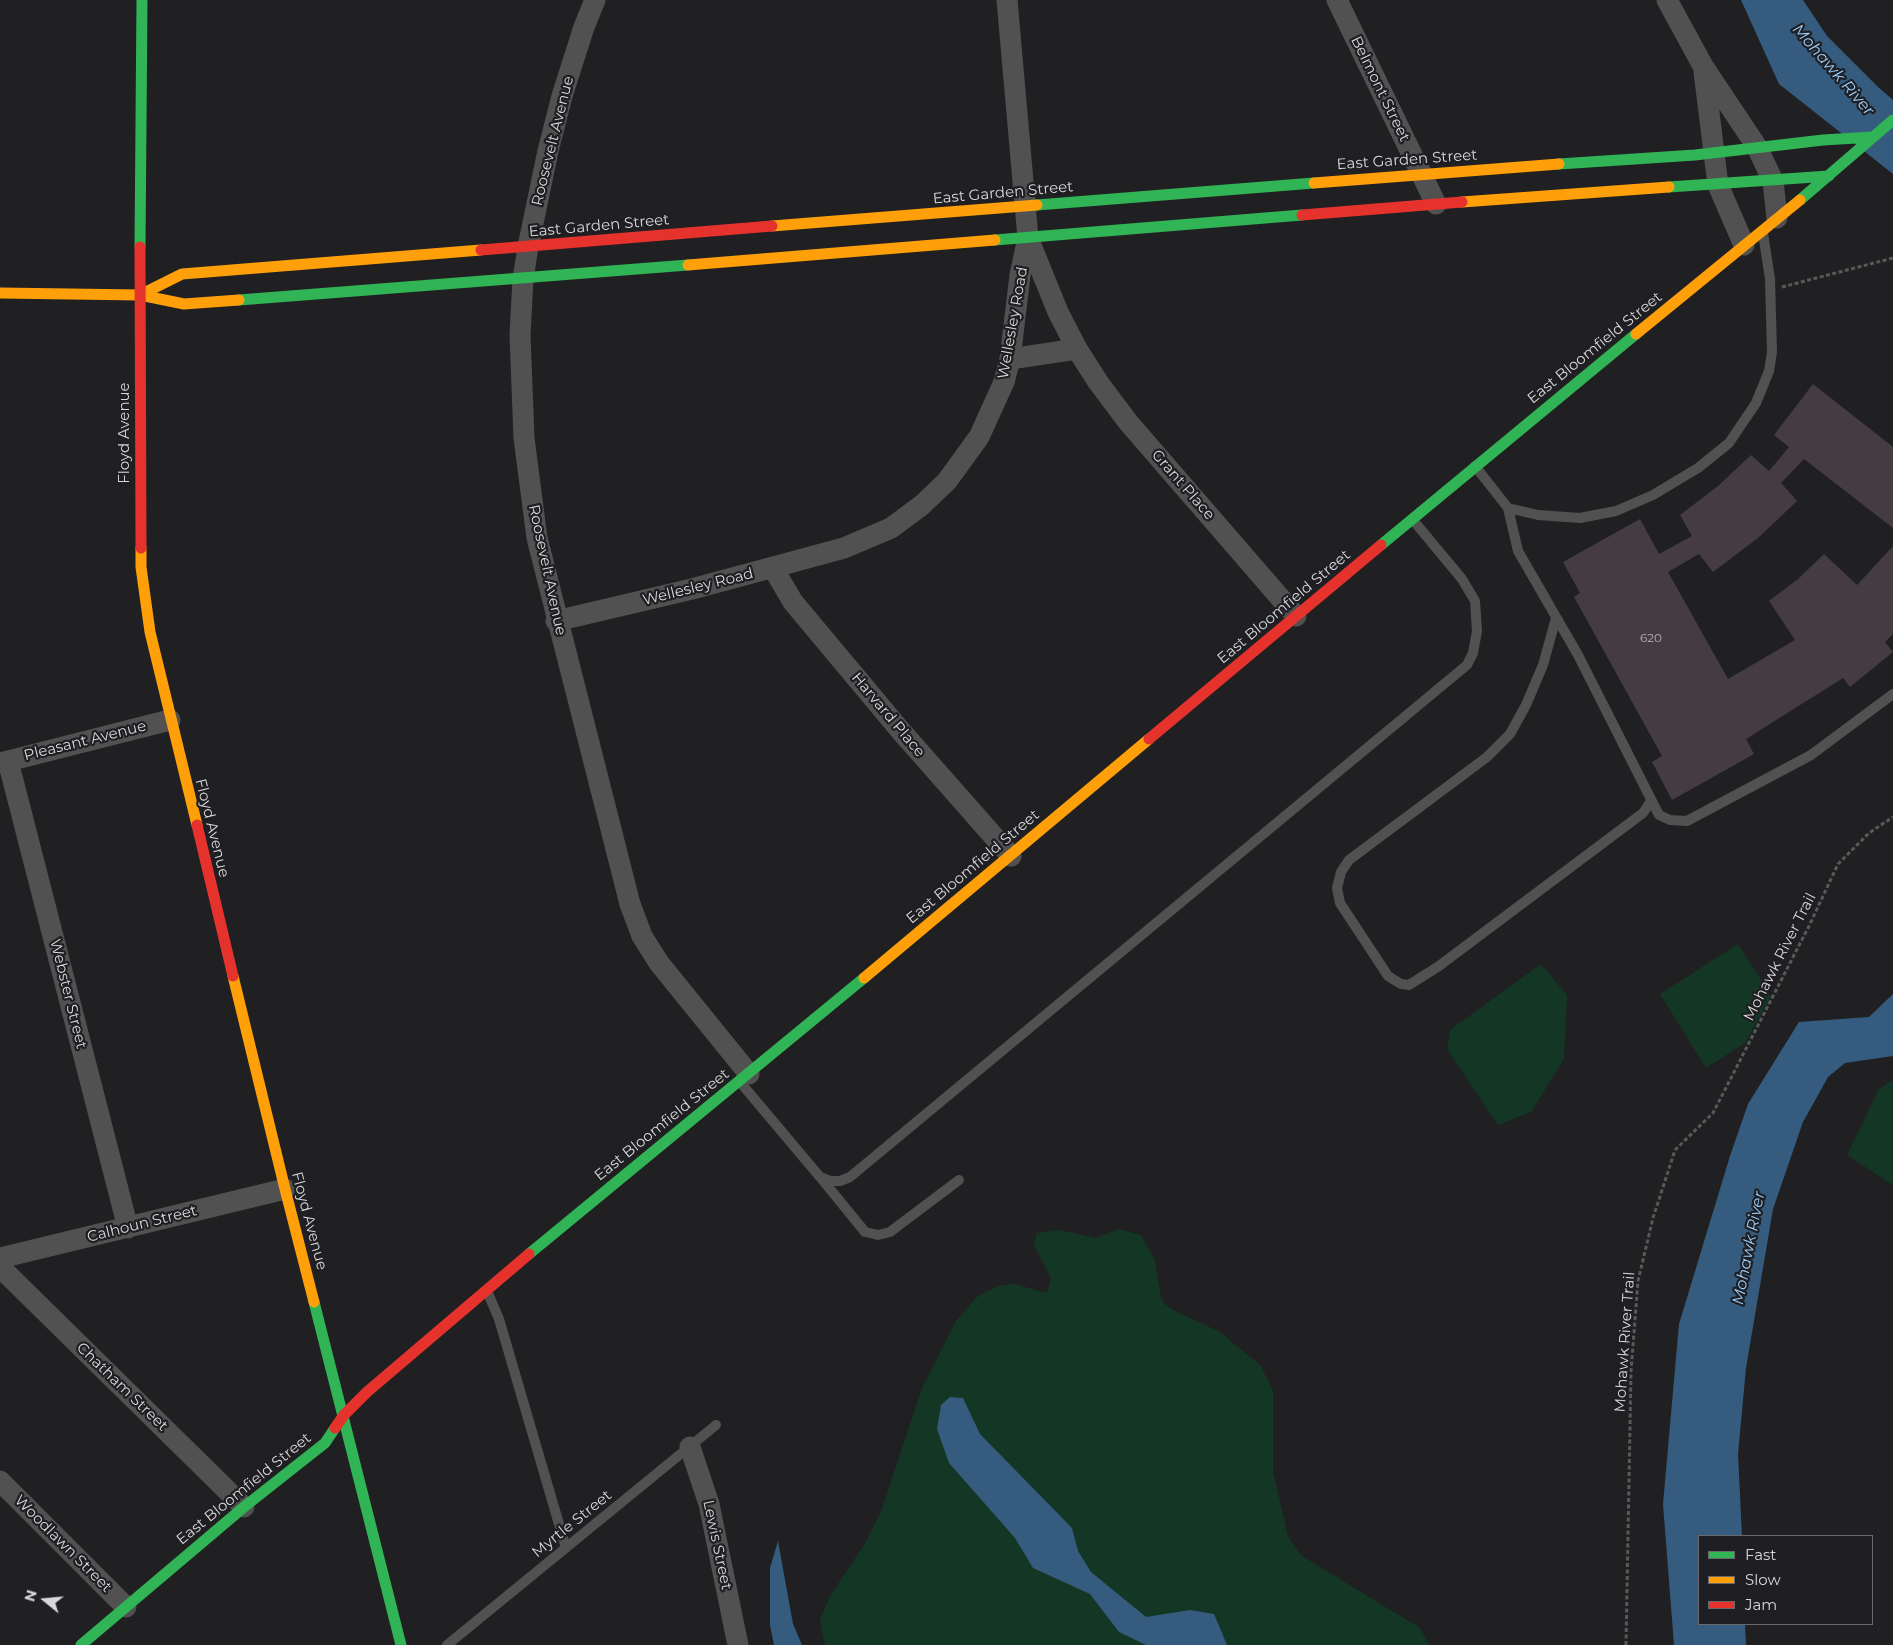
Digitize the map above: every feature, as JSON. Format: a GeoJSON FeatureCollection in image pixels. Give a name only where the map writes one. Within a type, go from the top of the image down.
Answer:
{"type":"FeatureCollection","features":[{"type":"Feature","properties":{"kind":"street","name":"Floyd Avenue"},"geometry":{"type":"LineString","coordinates":[[142,0],[141,567],[150,632],[285,1189],[402,1645]]}},
{"type":"Feature","properties":{"kind":"street","name":"Roosevelt Avenue"},"geometry":{"type":"LineString","coordinates":[[595,0],[584,27],[562,96],[548,151],[523,280],[520,336],[524,438],[536,538],[630,904],[642,936],[659,963],[744,1078]]}},
{"type":"Feature","properties":{"kind":"street","name":"Wellesley Road"},"geometry":{"type":"LineString","coordinates":[[556,621],[773,568],[844,548],[891,528],[922,505],[946,481],[979,437],[1004,382],[1010,359],[1020,275],[1028,238],[1007,0]]}},
{"type":"Feature","properties":{"kind":"street","name":"Belmont Street"},"geometry":{"type":"LineString","coordinates":[[1337,0],[1436,204]]}},
{"type":"Feature","properties":{"kind":"street"},"geometry":{"type":"LineString","coordinates":[[1667,0],[1703,66],[1757,147],[1773,181],[1770,224]]}},
{"type":"Feature","properties":{"kind":"street"},"geometry":{"type":"LineString","coordinates":[[1703,66],[1718,185],[1744,245]]}},
{"type":"Feature","properties":{"kind":"street","name":"East Bloomfield Street"},"geometry":{"type":"LineString","coordinates":[[81,1645],[244,1507],[325,1443],[344,1415],[367,1392],[546,1239],[744,1078],[1011,856],[1475,466],[1830,176],[1893,120]]}},
{"type":"Feature","properties":{"kind":"street","name":"East Garden Street"},"geometry":{"type":"LineString","coordinates":[[140,295],[182,274],[1422,174],[1713,153],[1757,147],[1873,137]]}},
{"type":"Feature","properties":{"kind":"street","name":"East Garden Street"},"geometry":{"type":"LineString","coordinates":[[0,292],[140,295],[184,304],[523,280],[1436,204],[1830,176]]}},
{"type":"Feature","properties":{"kind":"street","name":"Grant Place"},"geometry":{"type":"LineString","coordinates":[[1028,238],[1058,312],[1077,349],[1098,382],[1128,422],[1296,616]]}},
{"type":"Feature","properties":{"kind":"street"},"geometry":{"type":"LineString","coordinates":[[1010,359],[1077,349]]}},
{"type":"Feature","properties":{"kind":"street","name":"Harvard Place"},"geometry":{"type":"LineString","coordinates":[[773,568],[793,602],[900,730],[1011,856]]}},
{"type":"Feature","properties":{"kind":"street","name":"Pleasant Avenue"},"geometry":{"type":"LineString","coordinates":[[4,762],[170,720]]}},
{"type":"Feature","properties":{"kind":"street","name":"Webster Street"},"geometry":{"type":"LineString","coordinates":[[4,762],[128,1228]]}},
{"type":"Feature","properties":{"kind":"street","name":"Calhoun Street"},"geometry":{"type":"LineString","coordinates":[[0,1258],[285,1189]]}},
{"type":"Feature","properties":{"kind":"street","name":"Chatham Street"},"geometry":{"type":"LineString","coordinates":[[0,1267],[244,1507]]}},
{"type":"Feature","properties":{"kind":"street","name":"Lewis Street"},"geometry":{"type":"LineString","coordinates":[[690,1447],[709,1504],[738,1645]]}},
{"type":"Feature","properties":{"kind":"street","name":"Woodlawn Street"},"geometry":{"type":"LineString","coordinates":[[0,1481],[126,1607]]}},
{"type":"Feature","properties":{"kind":"lane"},"geometry":{"type":"LineString","coordinates":[[1508,508],[1538,515],[1580,518],[1616,511],[1653,495],[1698,468],[1729,443],[1756,403],[1769,371],[1772,352],[1770,224]]}},
{"type":"Feature","properties":{"kind":"lane"},"geometry":{"type":"LineString","coordinates":[[1475,466],[1508,508],[1518,551],[1578,655],[1658,815],[1670,820],[1687,821],[1810,755],[1893,694]]}},
{"type":"Feature","properties":{"kind":"lane"},"geometry":{"type":"LineString","coordinates":[[820,1178],[840,1181],[850,1177],[1467,666],[1477,631],[1475,601],[1462,579],[1412,519]]}},
{"type":"Feature","properties":{"kind":"lane"},"geometry":{"type":"LineString","coordinates":[[1556,618],[1543,665],[1526,705],[1510,734],[1487,757],[1349,860],[1341,872],[1337,888],[1340,903],[1388,976],[1401,984],[1409,985],[1439,966],[1643,814],[1651,801]]}},
{"type":"Feature","properties":{"kind":"lane"},"geometry":{"type":"LineString","coordinates":[[744,1078],[820,1178],[865,1232],[878,1236],[890,1232],[959,1180]]}},
{"type":"Feature","properties":{"kind":"lane"},"geometry":{"type":"LineString","coordinates":[[487,1289],[499,1319],[566,1548]]}},
{"type":"Feature","properties":{"kind":"lane","name":"Myrtle Street"},"geometry":{"type":"LineString","coordinates":[[447,1645],[716,1425]]}},
{"type":"Feature","properties":{"kind":"path"},"geometry":{"type":"LineString","coordinates":[[1770,290],[1893,258]]}},
{"type":"Feature","properties":{"kind":"path","name":"Mohawk River Trail"},"geometry":{"type":"LineString","coordinates":[[1626,1645],[1631,1371],[1638,1281],[1653,1218],[1675,1150],[1713,1113],[1809,926],[1838,864],[1869,833],[1893,817]]}},
{"type":"Feature","properties":{"kind":"green space"},"geometry":{"type":"Polygon","coordinates":[[[1738,944],[1771,996],[1745,1043],[1706,1068],[1660,994],[1738,944]]]}},
{"type":"Feature","properties":{"kind":"green space"},"geometry":{"type":"Polygon","coordinates":[[[1541,964],[1567,995],[1564,1059],[1531,1112],[1498,1125],[1447,1049],[1450,1030],[1541,964]]]}},
{"type":"Feature","properties":{"kind":"green space"},"geometry":{"type":"Polygon","coordinates":[[[1893,1080],[1893,1185],[1847,1155],[1879,1089],[1893,1080]]]}},
{"type":"Feature","properties":{"kind":"green space"},"geometry":{"type":"Polygon","coordinates":[[[1118,1229],[1141,1235],[1154,1258],[1162,1301],[1171,1309],[1220,1332],[1261,1366],[1273,1391],[1273,1472],[1288,1536],[1294,1546],[1302,1556],[1420,1628],[1429,1645],[825,1645],[820,1620],[830,1596],[864,1545],[881,1512],[922,1388],[956,1321],[978,1296],[1001,1285],[1014,1284],[1047,1293],[1051,1278],[1034,1245],[1037,1233],[1060,1230],[1096,1238],[1118,1229]]]}},
{"type":"Feature","properties":{"kind":"water","name":"Mohawk River"},"geometry":{"type":"Polygon","coordinates":[[[1741,0],[1803,0],[1827,36],[1893,100],[1893,174],[1779,84],[1741,0]]]}},
{"type":"Feature","properties":{"kind":"water","name":"Mohawk River"},"geometry":{"type":"Polygon","coordinates":[[[1893,994],[1893,1056],[1845,1063],[1828,1077],[1803,1122],[1773,1209],[1746,1368],[1738,1454],[1742,1535],[1698,1535],[1698,1625],[1745,1625],[1746,1645],[1674,1645],[1663,1504],[1679,1324],[1730,1156],[1748,1104],[1799,1022],[1869,1017],[1893,994]]]}},
{"type":"Feature","properties":{"kind":"water"},"geometry":{"type":"Polygon","coordinates":[[[950,1397],[963,1398],[980,1434],[1072,1528],[1078,1551],[1091,1572],[1146,1617],[1190,1610],[1214,1614],[1227,1645],[1146,1645],[1119,1632],[1090,1594],[1033,1568],[1015,1538],[949,1463],[937,1429],[941,1405],[950,1397]]]}},
{"type":"Feature","properties":{"kind":"water"},"geometry":{"type":"Polygon","coordinates":[[[778,1541],[793,1624],[802,1645],[774,1645],[770,1625],[770,1568],[778,1541]]]}},
{"type":"Feature","properties":{"kind":"building"},"geometry":{"type":"Polygon","coordinates":[[[1813,384],[1893,447],[1893,528],[1804,459],[1781,483],[1797,501],[1758,538],[1713,572],[1699,554],[1668,572],[1728,679],[1795,640],[1769,601],[1798,579],[1824,554],[1857,585],[1893,546],[1893,634],[1885,642],[1893,652],[1850,687],[1843,678],[1746,739],[1754,754],[1672,800],[1652,762],[1662,756],[1574,597],[1580,593],[1563,562],[1640,519],[1659,554],[1692,536],[1680,515],[1718,486],[1751,455],[1769,471],[1789,447],[1774,435],[1813,384]]]}},
{"type":"Feature","properties":{"kind":"traffic: fast"},"geometry":{"type":"LineString","coordinates":[[140,247],[142,0]]}},
{"type":"Feature","properties":{"kind":"traffic: fast"},"geometry":{"type":"LineString","coordinates":[[1800,200],[1893,120]]}},
{"type":"Feature","properties":{"kind":"traffic: fast"},"geometry":{"type":"LineString","coordinates":[[1559,164],[1695,155],[1823,140],[1873,137]]}},
{"type":"Feature","properties":{"kind":"traffic: fast"},"geometry":{"type":"LineString","coordinates":[[1669,187],[1829,176]]}},
{"type":"Feature","properties":{"kind":"traffic: fast"},"geometry":{"type":"LineString","coordinates":[[1037,205],[1314,183]]}},
{"type":"Feature","properties":{"kind":"traffic: fast"},"geometry":{"type":"LineString","coordinates":[[995,240],[1302,215]]}},
{"type":"Feature","properties":{"kind":"traffic: fast"},"geometry":{"type":"LineString","coordinates":[[239,300],[688,265]]}},
{"type":"Feature","properties":{"kind":"traffic: fast"},"geometry":{"type":"LineString","coordinates":[[1381,545],[1636,334]]}},
{"type":"Feature","properties":{"kind":"traffic: fast"},"geometry":{"type":"LineString","coordinates":[[529,1254],[864,978]]}},
{"type":"Feature","properties":{"kind":"traffic: fast"},"geometry":{"type":"LineString","coordinates":[[314,1302],[401,1645]]}},
{"type":"Feature","properties":{"kind":"traffic: fast"},"geometry":{"type":"LineString","coordinates":[[81,1645],[244,1507],[325,1443],[335,1428]]}},
{"type":"Feature","properties":{"kind":"traffic: slow"},"geometry":{"type":"LineString","coordinates":[[1314,183],[1559,164]]}},
{"type":"Feature","properties":{"kind":"traffic: slow"},"geometry":{"type":"LineString","coordinates":[[1462,202],[1669,187]]}},
{"type":"Feature","properties":{"kind":"traffic: slow"},"geometry":{"type":"LineString","coordinates":[[1636,334],[1800,200]]}},
{"type":"Feature","properties":{"kind":"traffic: slow"},"geometry":{"type":"LineString","coordinates":[[772,226],[1037,205]]}},
{"type":"Feature","properties":{"kind":"traffic: slow"},"geometry":{"type":"LineString","coordinates":[[688,265],[995,240]]}},
{"type":"Feature","properties":{"kind":"traffic: slow"},"geometry":{"type":"LineString","coordinates":[[140,295],[182,274],[481,250]]}},
{"type":"Feature","properties":{"kind":"traffic: slow"},"geometry":{"type":"LineString","coordinates":[[0,293],[140,295],[184,304],[239,300]]}},
{"type":"Feature","properties":{"kind":"traffic: slow"},"geometry":{"type":"LineString","coordinates":[[141,548],[141,567],[150,632],[197,825]]}},
{"type":"Feature","properties":{"kind":"traffic: slow"},"geometry":{"type":"LineString","coordinates":[[864,978],[1149,739]]}},
{"type":"Feature","properties":{"kind":"traffic: slow"},"geometry":{"type":"LineString","coordinates":[[233,976],[314,1302]]}},
{"type":"Feature","properties":{"kind":"traffic: jam"},"geometry":{"type":"LineString","coordinates":[[1302,215],[1462,202]]}},
{"type":"Feature","properties":{"kind":"traffic: jam"},"geometry":{"type":"LineString","coordinates":[[481,250],[772,226]]}},
{"type":"Feature","properties":{"kind":"traffic: jam"},"geometry":{"type":"LineString","coordinates":[[140,247],[141,548]]}},
{"type":"Feature","properties":{"kind":"traffic: jam"},"geometry":{"type":"LineString","coordinates":[[1149,739],[1381,545]]}},
{"type":"Feature","properties":{"kind":"traffic: jam"},"geometry":{"type":"LineString","coordinates":[[197,825],[233,976]]}},
{"type":"Feature","properties":{"kind":"traffic: jam"},"geometry":{"type":"LineString","coordinates":[[335,1428],[344,1415],[367,1392],[529,1254]]}}]}
